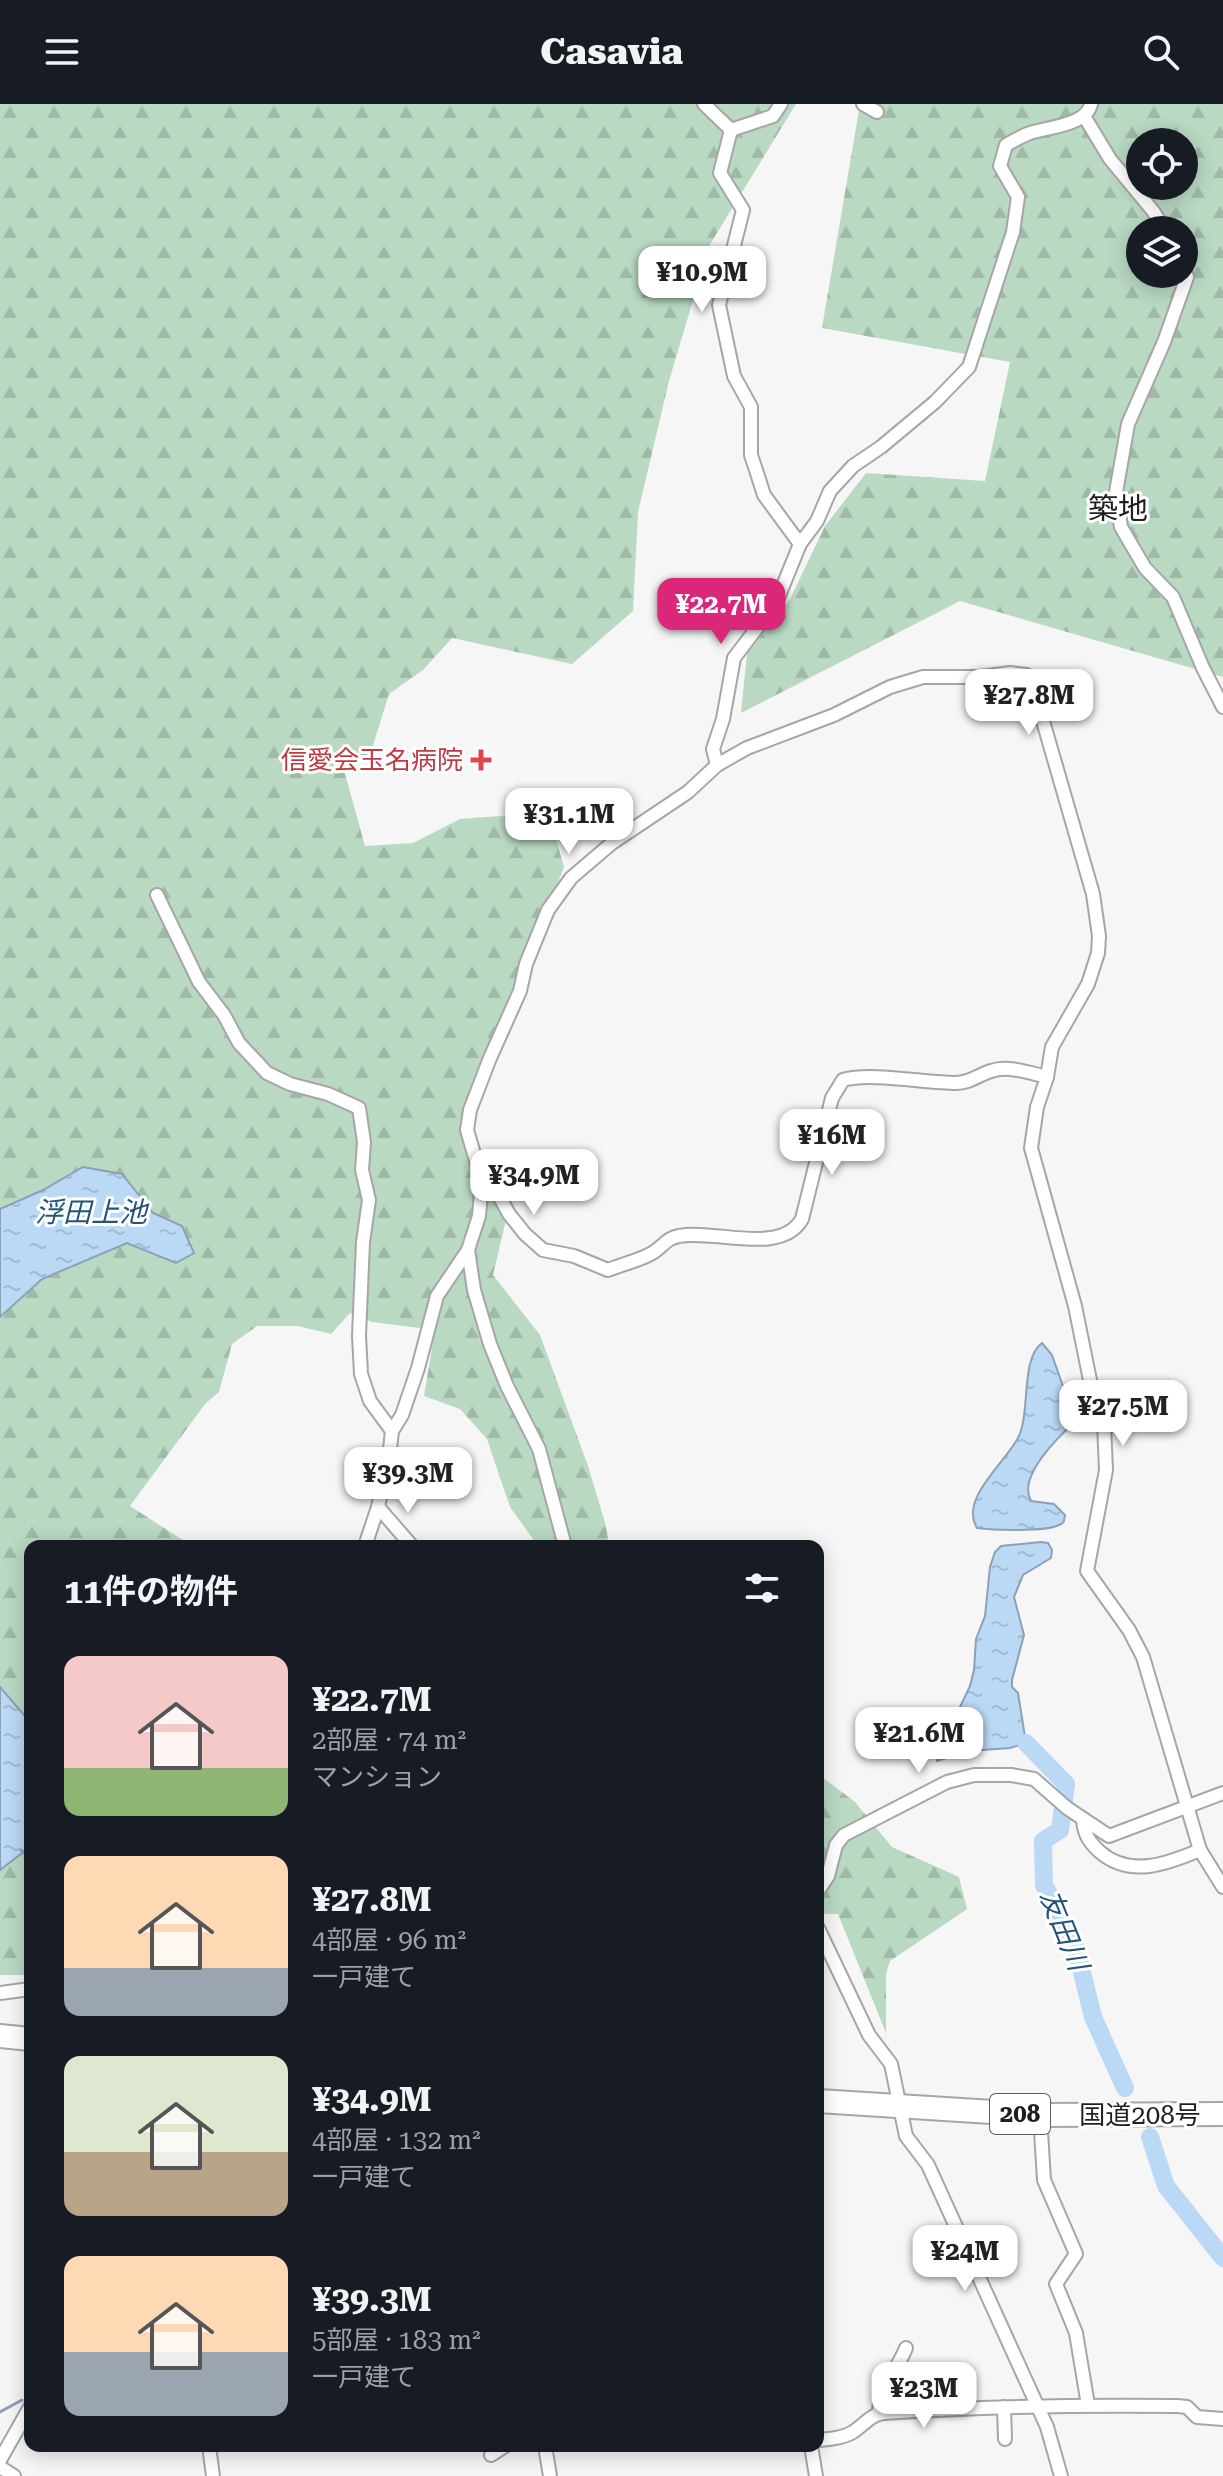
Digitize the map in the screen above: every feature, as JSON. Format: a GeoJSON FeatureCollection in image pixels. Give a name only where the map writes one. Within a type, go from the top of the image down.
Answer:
{"type":"FeatureCollection","features":[{"type":"Feature","properties":{"kind":"highway"},"geometry":{"type":"LineString","coordinates":[[0,2036],[24,2038]]}},
{"type":"Feature","properties":{"kind":"highway","name":"国道208号"},"geometry":{"type":"LineString","coordinates":[[824,2101],[1040,2115],[1223,2114]]}},
{"type":"Feature","properties":{"kind":"street"},"geometry":{"type":"LineString","coordinates":[[704,104],[731,130]]}},
{"type":"Feature","properties":{"kind":"street"},"geometry":{"type":"LineString","coordinates":[[731,130],[773,116],[781,104]]}},
{"type":"Feature","properties":{"kind":"street"},"geometry":{"type":"LineString","coordinates":[[863,104],[877,112]]}},
{"type":"Feature","properties":{"kind":"street"},"geometry":{"type":"LineString","coordinates":[[717,765],[713,749],[723,719],[734,658],[776,603],[800,544],[817,521],[830,491],[853,466],[935,402],[969,367],[1013,232],[1018,197],[1000,166],[1006,145],[1024,135],[1084,116],[1091,110],[1091,104]]}},
{"type":"Feature","properties":{"kind":"street"},"geometry":{"type":"LineString","coordinates":[[1084,116],[1110,159],[1156,216]]}},
{"type":"Feature","properties":{"kind":"street"},"geometry":{"type":"LineString","coordinates":[[731,130],[720,173],[743,210],[719,305],[734,376],[751,407],[751,455],[764,495],[800,544]]}},
{"type":"Feature","properties":{"kind":"street"},"geometry":{"type":"LineString","coordinates":[[1183,288],[1128,424],[1116,492],[1121,527],[1145,568],[1173,597],[1223,707]]}},
{"type":"Feature","properties":{"kind":"street"},"geometry":{"type":"LineString","coordinates":[[367,1540],[378,1507],[392,1431],[402,1415],[418,1368],[437,1296],[468,1250],[479,1216],[482,1181],[467,1130],[470,1110],[520,991],[526,964],[548,910],[571,878],[612,843],[688,792],[717,765],[747,748],[834,715],[890,687],[923,677],[1027,675],[1032,683],[1093,894],[1099,936],[1098,953],[1088,984],[1052,1047],[1047,1077],[1037,1107],[1031,1148],[1075,1306],[1092,1390],[1104,1424],[1106,1470],[1087,1571],[1129,1630],[1143,1657],[1200,1850],[1223,1887]]}},
{"type":"Feature","properties":{"kind":"street"},"geometry":{"type":"LineString","coordinates":[[157,895],[199,982],[224,1015],[239,1043],[257,1063],[267,1073],[290,1084],[328,1094],[359,1108],[364,1142],[362,1170],[369,1200],[363,1242],[361,1374],[370,1401],[392,1431]]}},
{"type":"Feature","properties":{"kind":"street"},"geometry":{"type":"LineString","coordinates":[[472,1146],[494,1190],[525,1234],[543,1250],[574,1256],[608,1270],[654,1252],[664,1241],[677,1236],[707,1233],[737,1239],[775,1239],[796,1230],[802,1219],[832,1098],[843,1080],[960,1083],[993,1070],[1015,1070],[1047,1077]]}},
{"type":"Feature","properties":{"kind":"street"},"geometry":{"type":"LineString","coordinates":[[468,1250],[474,1290],[490,1344],[539,1449],[563,1540]]}},
{"type":"Feature","properties":{"kind":"street"},"geometry":{"type":"LineString","coordinates":[[378,1507],[407,1540]]}},
{"type":"Feature","properties":{"kind":"street"},"geometry":{"type":"LineString","coordinates":[[824,1882],[839,1839],[947,1782],[974,1775],[1011,1775],[1034,1779],[1063,1805],[1109,1836],[1223,1793]]}},
{"type":"Feature","properties":{"kind":"street"},"geometry":{"type":"LineString","coordinates":[[1083,1820],[1084,1834],[1098,1851],[1115,1863],[1131,1867],[1167,1864],[1200,1850]]}},
{"type":"Feature","properties":{"kind":"street"},"geometry":{"type":"LineString","coordinates":[[824,1941],[869,2035],[891,2064],[906,2136],[928,2165],[1055,2448],[1061,2476]]}},
{"type":"Feature","properties":{"kind":"street"},"geometry":{"type":"LineString","coordinates":[[0,1993],[24,1990]]}},
{"type":"Feature","properties":{"kind":"street"},"geometry":{"type":"LineString","coordinates":[[1040,2115],[1044,2180],[1076,2254],[1056,2284],[1076,2333],[1088,2405]]}},
{"type":"Feature","properties":{"kind":"street"},"geometry":{"type":"LineString","coordinates":[[879,2413],[887,2386],[906,2348]]}},
{"type":"Feature","properties":{"kind":"street"},"geometry":{"type":"LineString","coordinates":[[824,2440],[853,2432],[879,2413],[1088,2405],[1187,2407],[1197,2417],[1223,2419]]}},
{"type":"Feature","properties":{"kind":"street"},"geometry":{"type":"LineString","coordinates":[[1004,2407],[1006,2439]]}},
{"type":"Feature","properties":{"kind":"street"},"geometry":{"type":"LineString","coordinates":[[0,2460],[24,2418]]}},
{"type":"Feature","properties":{"kind":"street"},"geometry":{"type":"LineString","coordinates":[[210,2452],[213,2476]]}},
{"type":"Feature","properties":{"kind":"street"},"geometry":{"type":"LineString","coordinates":[[491,2455],[496,2452]]}},
{"type":"Feature","properties":{"kind":"street"},"geometry":{"type":"LineString","coordinates":[[546,2452],[550,2476]]}},
{"type":"Feature","properties":{"kind":"street"},"geometry":{"type":"LineString","coordinates":[[812,2452],[816,2476]]}},
{"type":"Feature","properties":{"kind":"street"},"geometry":{"type":"LineString","coordinates":[[0,2467],[14,2476]]}},
{"type":"Feature","properties":{"kind":"green space"},"geometry":{"type":"Polygon","coordinates":[[[0,104],[796,104],[709,246],[669,381],[638,512],[633,611],[572,664],[452,638],[423,670],[389,694],[369,758],[339,752],[365,846],[413,843],[460,819],[500,816],[551,823],[564,867],[490,1058],[472,1135],[506,1220],[493,1275],[540,1335],[588,1466],[608,1540],[534,1540],[510,1507],[487,1439],[460,1409],[424,1396],[435,1330],[372,1322],[350,1313],[331,1334],[298,1326],[257,1326],[232,1344],[219,1392],[205,1404],[130,1506],[183,1540],[24,1540],[24,1975],[0,1975],[0,104]]]}},
{"type":"Feature","properties":{"kind":"green space"},"geometry":{"type":"Polygon","coordinates":[[[860,104],[1223,104],[1223,677],[960,601],[741,713],[747,654],[790,599],[825,526],[866,473],[985,481],[1010,362],[822,328],[860,104]]]}},
{"type":"Feature","properties":{"kind":"green space"},"geometry":{"type":"Polygon","coordinates":[[[824,1779],[855,1802],[892,1847],[959,1877],[967,1909],[890,1961],[886,1974],[886,2033],[838,1914],[824,1914],[824,1779]]]}},
{"type":"Feature","properties":{"kind":"water","name":"浮田上池"},"geometry":{"type":"Polygon","coordinates":[[[83,1167],[122,1174],[153,1213],[182,1226],[194,1253],[176,1263],[127,1243],[42,1279],[0,1317],[0,1209],[43,1190],[83,1167]]]}},
{"type":"Feature","properties":{"kind":"water"},"geometry":{"type":"Polygon","coordinates":[[[1042,1343],[1052,1355],[1065,1392],[1074,1406],[1075,1422],[1041,1458],[1034,1469],[1028,1491],[1031,1501],[1054,1504],[1065,1515],[1064,1521],[1043,1529],[977,1528],[973,1517],[974,1505],[986,1482],[1018,1438],[1031,1361],[1042,1343]]]}},
{"type":"Feature","properties":{"kind":"water"},"geometry":{"type":"Polygon","coordinates":[[[1048,1543],[1052,1550],[1051,1558],[1023,1575],[1014,1597],[1024,1635],[1012,1687],[1018,1693],[1026,1743],[1010,1748],[969,1751],[937,1761],[933,1746],[936,1739],[953,1722],[970,1686],[976,1639],[985,1616],[990,1567],[995,1552],[1001,1546],[1048,1543]]]}},
{"type":"Feature","properties":{"kind":"water"},"geometry":{"type":"Polygon","coordinates":[[[0,1687],[24,1715],[24,1852],[0,1870],[0,1687]]]}},
{"type":"Feature","properties":{"kind":"waterway","name":"友田川"},"geometry":{"type":"LineString","coordinates":[[1026,1743],[1066,1784],[1060,1830],[1043,1841],[1044,1885],[1074,1940],[1093,2017],[1125,2088]]}},
{"type":"Feature","properties":{"kind":"waterway"},"geometry":{"type":"LineString","coordinates":[[21,1850],[24,1853]]}},
{"type":"Feature","properties":{"kind":"waterway","name":"友田川"},"geometry":{"type":"LineString","coordinates":[[1150,2137],[1166,2186],[1223,2258]]}},
{"type":"Feature","properties":{"kind":"waterway"},"geometry":{"type":"LineString","coordinates":[[0,2412],[22,2400]]}},
{"type":"Feature","properties":{"kind":"place","name":"信愛会玉名病院"},"geometry":{"type":"Point","coordinates":[481,760]}},
{"type":"Feature","properties":{"kind":"district","name":"築地"},"geometry":{"type":"Point","coordinates":[1118,508]}}]}
